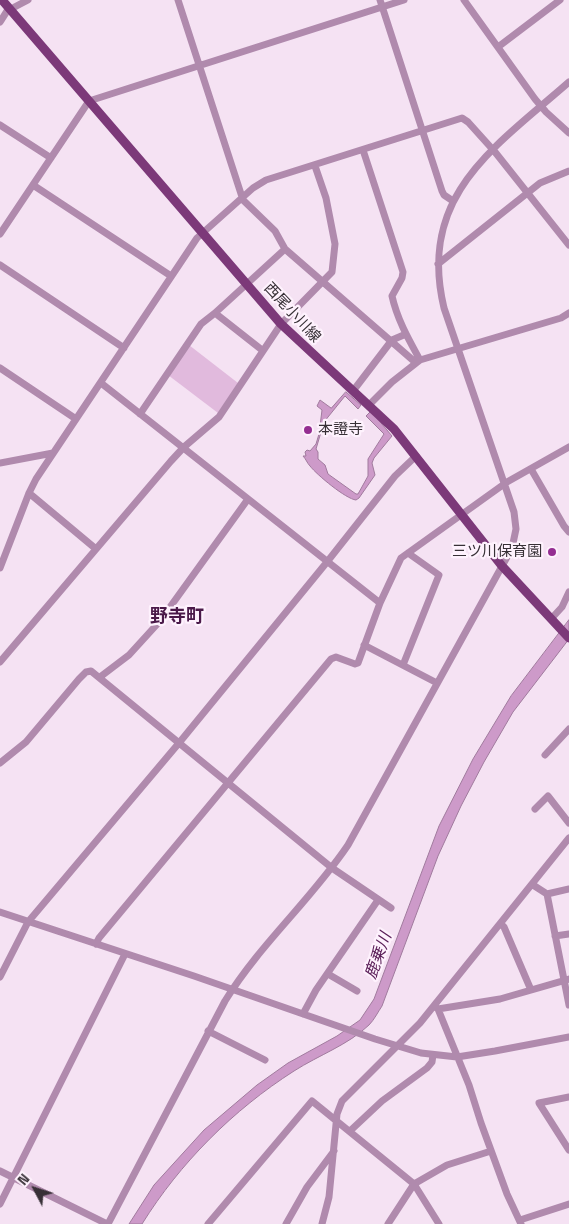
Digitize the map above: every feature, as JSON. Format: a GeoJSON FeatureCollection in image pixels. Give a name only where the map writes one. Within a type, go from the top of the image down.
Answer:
{"type":"FeatureCollection","features":[{"type":"Feature","properties":{"kind":"main road","name":"西尾小川線"},"geometry":{"type":"LineString","coordinates":[[2,0],[281,324],[398,434],[502,566],[569,638]]}},
{"type":"Feature","properties":{"kind":"street"},"geometry":{"type":"LineString","coordinates":[[0,22],[10,10],[28,0]]}},
{"type":"Feature","properties":{"kind":"street"},"geometry":{"type":"LineString","coordinates":[[178,0],[242,198],[275,231],[285,249],[418,361]]}},
{"type":"Feature","properties":{"kind":"street"},"geometry":{"type":"LineString","coordinates":[[0,234],[89,101],[381,4],[404,0]]}},
{"type":"Feature","properties":{"kind":"street"},"geometry":{"type":"LineString","coordinates":[[464,0],[541,107],[569,134]]}},
{"type":"Feature","properties":{"kind":"street"},"geometry":{"type":"LineString","coordinates":[[498,47],[560,0]]}},
{"type":"Feature","properties":{"kind":"street"},"geometry":{"type":"LineString","coordinates":[[381,4],[442,191],[444,195],[453,201]]}},
{"type":"Feature","properties":{"kind":"street"},"geometry":{"type":"LineString","coordinates":[[0,1171],[107,1224],[208,1031],[232,990],[265,946],[332,868],[356,832],[512,548],[516,529],[512,506],[503,484],[440,292],[438,264],[441,237],[453,201],[467,178],[492,150],[569,82]]}},
{"type":"Feature","properties":{"kind":"street"},"geometry":{"type":"LineString","coordinates":[[0,568],[29,493],[53,453],[171,276],[202,232],[261,182],[462,118],[468,122],[528,192],[569,245]]}},
{"type":"Feature","properties":{"kind":"street"},"geometry":{"type":"LineString","coordinates":[[0,125],[51,158]]}},
{"type":"Feature","properties":{"kind":"street"},"geometry":{"type":"LineString","coordinates":[[363,150],[403,272],[402,278],[392,296],[394,305],[418,361]]}},
{"type":"Feature","properties":{"kind":"street"},"geometry":{"type":"LineString","coordinates":[[0,662],[184,447],[219,417],[281,324],[332,272],[335,244],[326,198],[315,166]]}},
{"type":"Feature","properties":{"kind":"street"},"geometry":{"type":"LineString","coordinates":[[438,264],[540,183],[569,171]]}},
{"type":"Feature","properties":{"kind":"street"},"geometry":{"type":"LineString","coordinates":[[33,185],[171,276]]}},
{"type":"Feature","properties":{"kind":"street"},"geometry":{"type":"LineString","coordinates":[[140,414],[200,324],[215,313],[285,249]]}},
{"type":"Feature","properties":{"kind":"street"},"geometry":{"type":"LineString","coordinates":[[0,265],[124,348]]}},
{"type":"Feature","properties":{"kind":"street"},"geometry":{"type":"LineString","coordinates":[[215,313],[262,350]]}},
{"type":"Feature","properties":{"kind":"street"},"geometry":{"type":"LineString","coordinates":[[369,405],[418,361],[561,318],[569,313]]}},
{"type":"Feature","properties":{"kind":"street"},"geometry":{"type":"LineString","coordinates":[[353,391],[392,340],[406,334]]}},
{"type":"Feature","properties":{"kind":"street"},"geometry":{"type":"LineString","coordinates":[[0,368],[76,419]]}},
{"type":"Feature","properties":{"kind":"street"},"geometry":{"type":"LineString","coordinates":[[101,382],[380,603]]}},
{"type":"Feature","properties":{"kind":"street"},"geometry":{"type":"LineString","coordinates":[[96,944],[99,938],[331,659],[336,657],[357,664],[380,603],[400,560],[408,552],[503,484],[569,447]]}},
{"type":"Feature","properties":{"kind":"street"},"geometry":{"type":"LineString","coordinates":[[0,462],[53,453]]}},
{"type":"Feature","properties":{"kind":"street"},"geometry":{"type":"LineString","coordinates":[[0,977],[28,922],[327,562],[395,476],[416,456]]}},
{"type":"Feature","properties":{"kind":"street"},"geometry":{"type":"LineString","coordinates":[[531,469],[569,532]]}},
{"type":"Feature","properties":{"kind":"street"},"geometry":{"type":"LineString","coordinates":[[29,493],[96,549]]}},
{"type":"Feature","properties":{"kind":"street"},"geometry":{"type":"LineString","coordinates":[[100,677],[129,655],[160,621],[248,499]]}},
{"type":"Feature","properties":{"kind":"street"},"geometry":{"type":"LineString","coordinates":[[403,665],[440,575],[408,552]]}},
{"type":"Feature","properties":{"kind":"street"},"geometry":{"type":"LineString","coordinates":[[552,620],[562,607],[569,592]]}},
{"type":"Feature","properties":{"kind":"street"},"geometry":{"type":"LineString","coordinates":[[364,645],[437,683]]}},
{"type":"Feature","properties":{"kind":"street"},"geometry":{"type":"LineString","coordinates":[[0,763],[26,742],[86,672],[91,671],[332,868],[391,908]]}},
{"type":"Feature","properties":{"kind":"street"},"geometry":{"type":"LineString","coordinates":[[545,754],[569,729]]}},
{"type":"Feature","properties":{"kind":"street"},"geometry":{"type":"LineString","coordinates":[[535,809],[548,796],[569,823]]}},
{"type":"Feature","properties":{"kind":"street"},"geometry":{"type":"LineString","coordinates":[[322,1224],[329,1197],[336,1119],[342,1101],[436,1008],[569,838]]}},
{"type":"Feature","properties":{"kind":"street"},"geometry":{"type":"LineString","coordinates":[[533,885],[547,894],[569,889]]}},
{"type":"Feature","properties":{"kind":"street"},"geometry":{"type":"LineString","coordinates":[[547,894],[555,936],[567,980],[569,1005]]}},
{"type":"Feature","properties":{"kind":"street"},"geometry":{"type":"LineString","coordinates":[[303,1014],[378,900]]}},
{"type":"Feature","properties":{"kind":"street"},"geometry":{"type":"LineString","coordinates":[[0,912],[375,1039],[433,1055],[457,1057],[569,1037]]}},
{"type":"Feature","properties":{"kind":"street"},"geometry":{"type":"LineString","coordinates":[[501,924],[531,990]]}},
{"type":"Feature","properties":{"kind":"street"},"geometry":{"type":"LineString","coordinates":[[555,936],[569,934]]}},
{"type":"Feature","properties":{"kind":"street"},"geometry":{"type":"LineString","coordinates":[[0,1204],[125,954]]}},
{"type":"Feature","properties":{"kind":"street"},"geometry":{"type":"LineString","coordinates":[[328,974],[357,991]]}},
{"type":"Feature","properties":{"kind":"street"},"geometry":{"type":"LineString","coordinates":[[436,1008],[492,1000],[567,980]]}},
{"type":"Feature","properties":{"kind":"street"},"geometry":{"type":"LineString","coordinates":[[436,1008],[469,1085],[507,1194],[521,1222],[569,1204]]}},
{"type":"Feature","properties":{"kind":"street"},"geometry":{"type":"LineString","coordinates":[[208,1031],[265,1060]]}},
{"type":"Feature","properties":{"kind":"street"},"geometry":{"type":"LineString","coordinates":[[350,1131],[382,1101],[427,1068],[432,1062],[433,1055]]}},
{"type":"Feature","properties":{"kind":"street"},"geometry":{"type":"LineString","coordinates":[[569,1097],[539,1103],[569,1150]]}},
{"type":"Feature","properties":{"kind":"street"},"geometry":{"type":"LineString","coordinates":[[208,1224],[312,1100],[414,1184],[439,1224]]}},
{"type":"Feature","properties":{"kind":"street"},"geometry":{"type":"LineString","coordinates":[[286,1224],[307,1188],[334,1151]]}},
{"type":"Feature","properties":{"kind":"street"},"geometry":{"type":"LineString","coordinates":[[388,1224],[414,1184],[446,1165],[491,1151]]}},
{"type":"Feature","properties":{"kind":"shaded area"},"geometry":{"type":"Polygon","coordinates":[[[189,345],[238,383],[218,413],[168,375],[189,345]]]}},
{"type":"Feature","properties":{"kind":"shaded area"},"geometry":{"type":"Polygon","coordinates":[[[346,392],[361,405],[358,409],[345,396],[324,422],[316,449],[318,459],[325,465],[328,474],[358,494],[368,476],[368,459],[384,434],[366,416],[371,411],[392,436],[374,458],[372,463],[375,475],[356,500],[346,496],[325,480],[309,465],[303,456],[306,456],[305,452],[307,450],[310,451],[316,444],[322,410],[317,406],[320,400],[331,408],[346,392]]]}},
{"type":"Feature","properties":{"kind":"shaded area"},"geometry":{"type":"Polygon","coordinates":[[[569,620],[569,639],[513,712],[461,806],[438,856],[382,1006],[373,1021],[343,1044],[304,1065],[272,1086],[229,1120],[209,1139],[173,1180],[142,1224],[129,1224],[154,1185],[204,1130],[257,1085],[288,1063],[337,1036],[360,1020],[374,999],[439,826],[473,759],[511,696],[569,620]]]}},
{"type":"Feature","properties":{"kind":"place","name":"本證寺"},"geometry":{"type":"Point","coordinates":[308,430]}},
{"type":"Feature","properties":{"kind":"place","name":"三ツ川保育園"},"geometry":{"type":"Point","coordinates":[552,552]}},
{"type":"Feature","properties":{"kind":"district","name":"野寺町"},"geometry":{"type":"Point","coordinates":[177,617]}},
{"type":"Feature","properties":{"kind":"water label","name":"鹿乗川"},"geometry":{"type":"Point","coordinates":[379,956]}}]}
